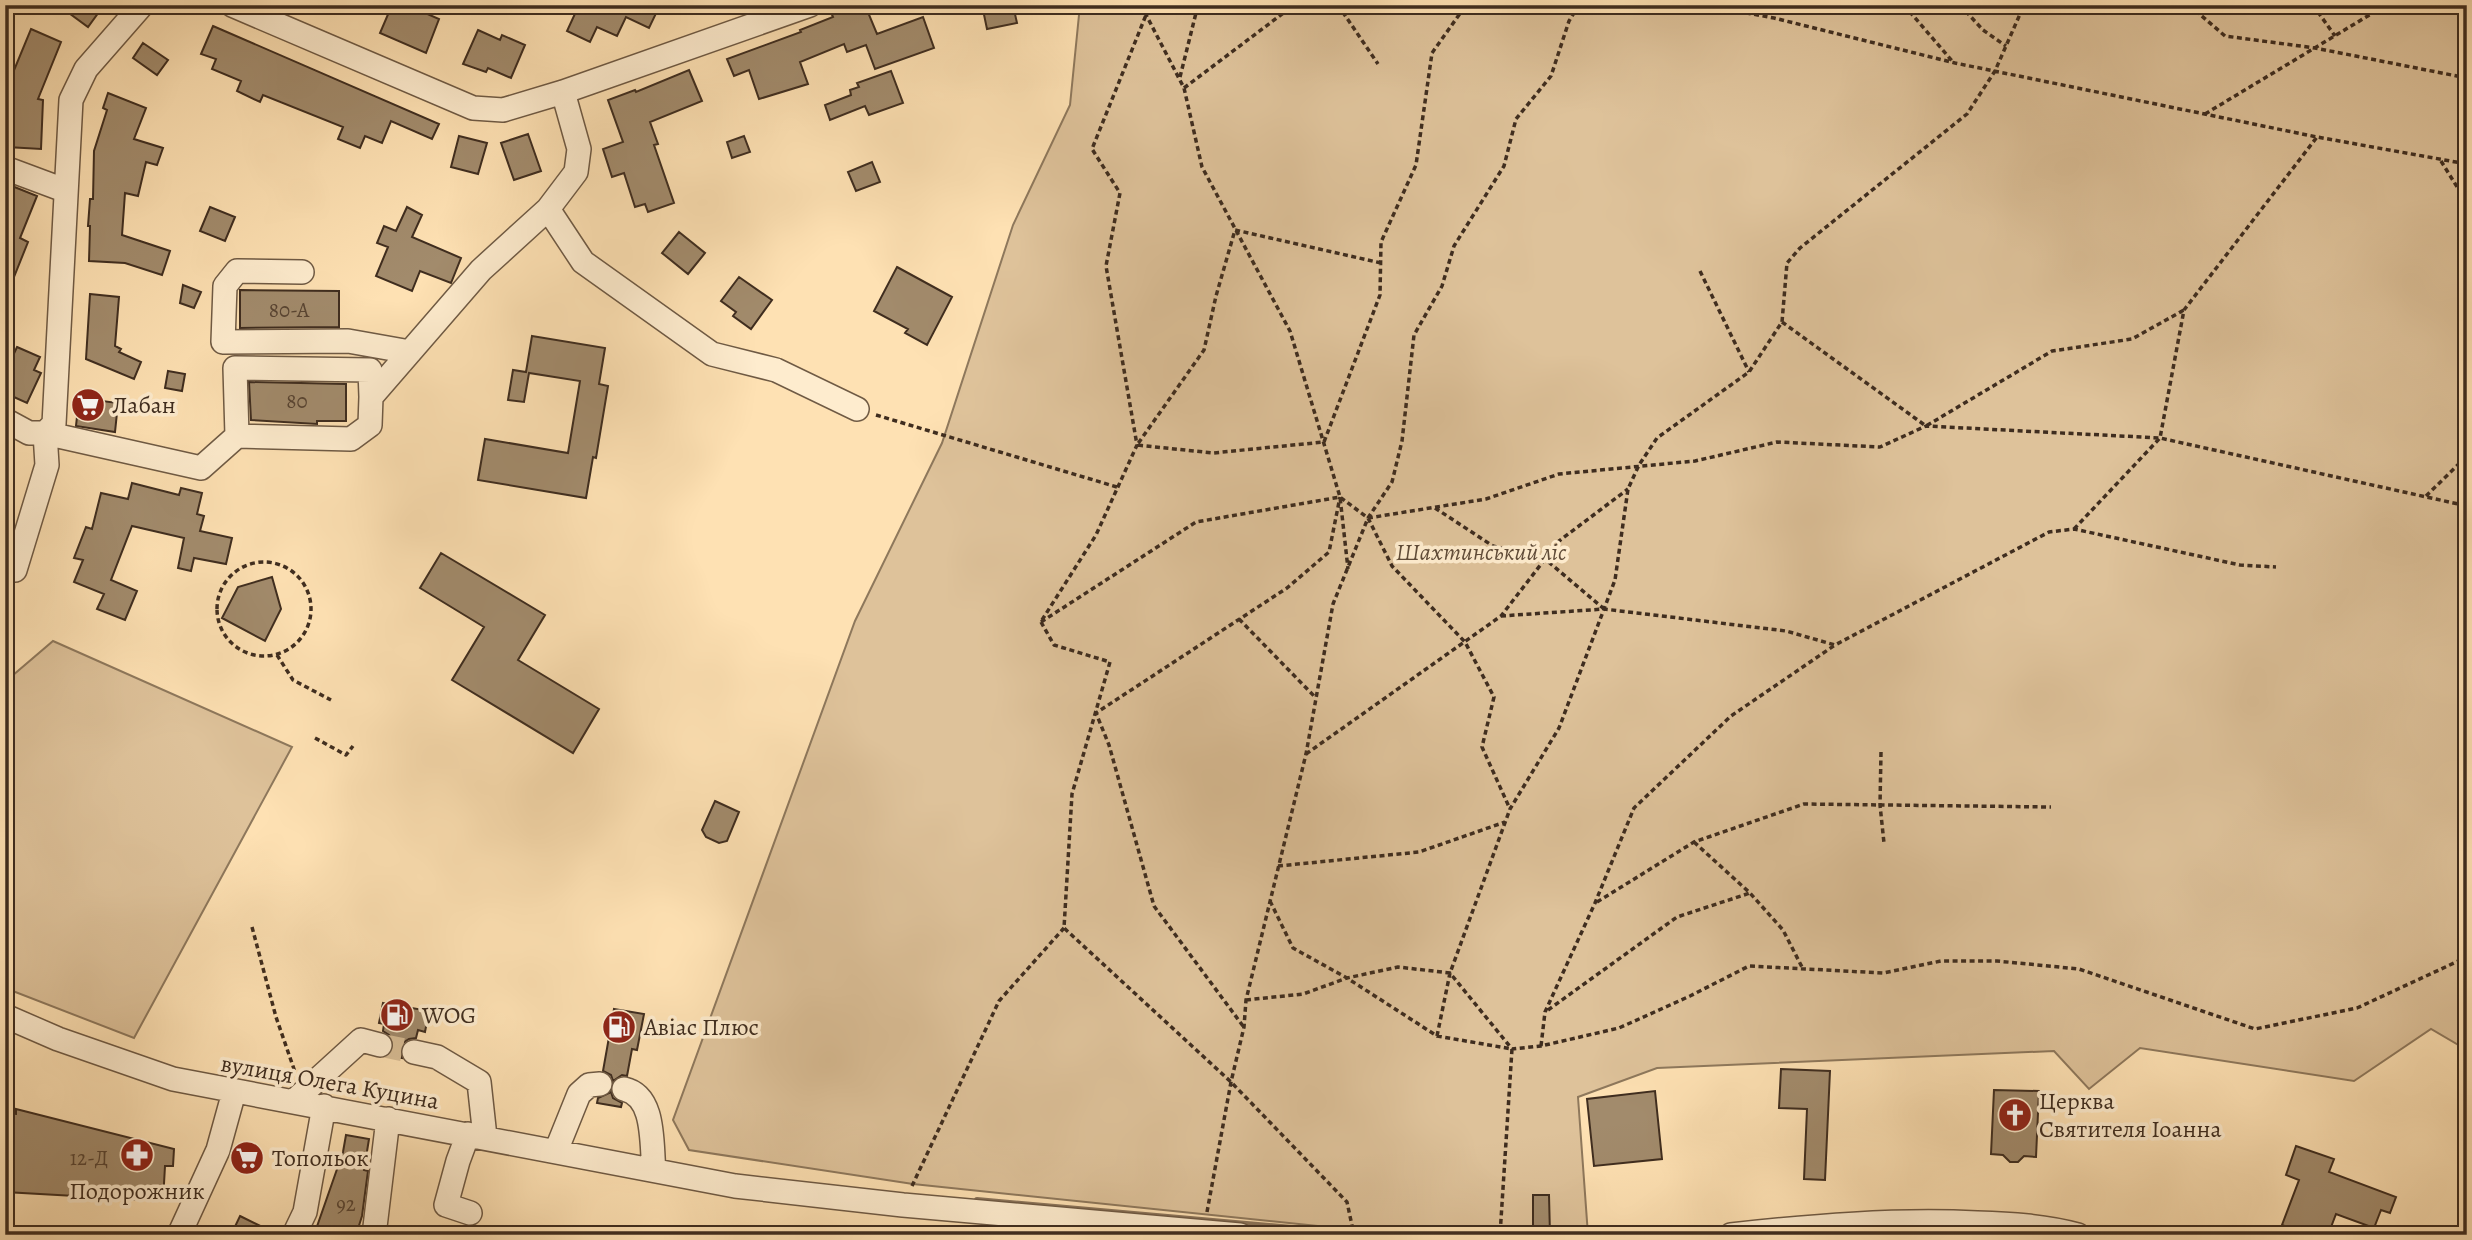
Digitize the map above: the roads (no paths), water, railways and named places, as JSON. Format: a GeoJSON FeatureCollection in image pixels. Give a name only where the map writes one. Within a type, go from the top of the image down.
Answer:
{"type":"FeatureCollection","features":[{"type":"Feature","properties":{"kind":"street"},"geometry":{"type":"LineString","coordinates":[[15,570],[47,465],[45,433],[54,424],[64,190],[71,100],[86,69],[142,5]]}},
{"type":"Feature","properties":{"kind":"street"},"geometry":{"type":"LineString","coordinates":[[232,5],[473,108],[503,110],[563,92],[810,5]]}},
{"type":"Feature","properties":{"kind":"street"},"geometry":{"type":"LineString","coordinates":[[371,397],[481,270],[548,209],[576,172],[579,149],[563,92]]}},
{"type":"Feature","properties":{"kind":"street"},"geometry":{"type":"LineString","coordinates":[[5,168],[64,190]]}},
{"type":"Feature","properties":{"kind":"street"},"geometry":{"type":"LineString","coordinates":[[548,209],[583,262],[712,354],[776,370],[858,409]]}},
{"type":"Feature","properties":{"kind":"street"},"geometry":{"type":"LineString","coordinates":[[302,272],[237,271],[225,286],[223,342],[348,341],[410,352]]}},
{"type":"Feature","properties":{"kind":"street"},"geometry":{"type":"LineString","coordinates":[[5,421],[29,433],[45,433],[201,468],[237,436],[351,439],[370,425],[370,370],[234,368],[237,436]]}},
{"type":"Feature","properties":{"kind":"street","name":"вулиця Олега Куцина"},"geometry":{"type":"LineString","coordinates":[[5,1016],[118,1061],[173,1079],[234,1092],[301,1095],[324,1106],[760,1190],[903,1205],[1199,1226],[1240,1235]]}},
{"type":"Feature","properties":{"kind":"street"},"geometry":{"type":"LineString","coordinates":[[301,1095],[360,1040],[380,1045]]}},
{"type":"Feature","properties":{"kind":"street"},"geometry":{"type":"LineString","coordinates":[[414,1052],[437,1057],[479,1082],[477,1135],[458,1161],[446,1205],[470,1213]]}},
{"type":"Feature","properties":{"kind":"street"},"geometry":{"type":"LineString","coordinates":[[556,1151],[579,1094],[589,1084],[600,1084]]}},
{"type":"Feature","properties":{"kind":"street"},"geometry":{"type":"LineString","coordinates":[[624,1089],[632,1091],[642,1099],[648,1115],[654,1170]]}},
{"type":"Feature","properties":{"kind":"street"},"geometry":{"type":"LineString","coordinates":[[179,1235],[218,1150],[234,1092]]}},
{"type":"Feature","properties":{"kind":"street"},"geometry":{"type":"LineString","coordinates":[[294,1235],[304,1212],[324,1106]]}},
{"type":"Feature","properties":{"kind":"street"},"geometry":{"type":"LineString","coordinates":[[374,1235],[388,1119]]}},
{"type":"Feature","properties":{"kind":"street"},"geometry":{"type":"LineString","coordinates":[[1731,1235],[1861,1224],[1944,1222],[2030,1226],[2078,1235]]}},
{"type":"Feature","properties":{"kind":"waterway"},"geometry":{"type":"LineString","coordinates":[[977,1200],[1315,1230]]}},
{"type":"Feature","properties":{"kind":"tunnel"},"geometry":{"type":"LineString","coordinates":[[380,1045],[414,1052]]}},
{"type":"Feature","properties":{"kind":"place","name":"Лабан"},"geometry":{"type":"Point","coordinates":[88,405]}},
{"type":"Feature","properties":{"kind":"place","name":"WOG"},"geometry":{"type":"Point","coordinates":[397,1015]}},
{"type":"Feature","properties":{"kind":"place","name":"Авіас Плюс"},"geometry":{"type":"Point","coordinates":[619,1027]}},
{"type":"Feature","properties":{"kind":"place","name":"Церква Святителя Іоанна"},"geometry":{"type":"Point","coordinates":[2015,1115]}},
{"type":"Feature","properties":{"kind":"place","name":"Подорожник"},"geometry":{"type":"Point","coordinates":[137,1155]}},
{"type":"Feature","properties":{"kind":"place","name":"Топольок"},"geometry":{"type":"Point","coordinates":[247,1158]}},
{"type":"Feature","properties":{"kind":"park label","name":"Шахтинський ліс"},"geometry":{"type":"Point","coordinates":[1481,552]}}]}
